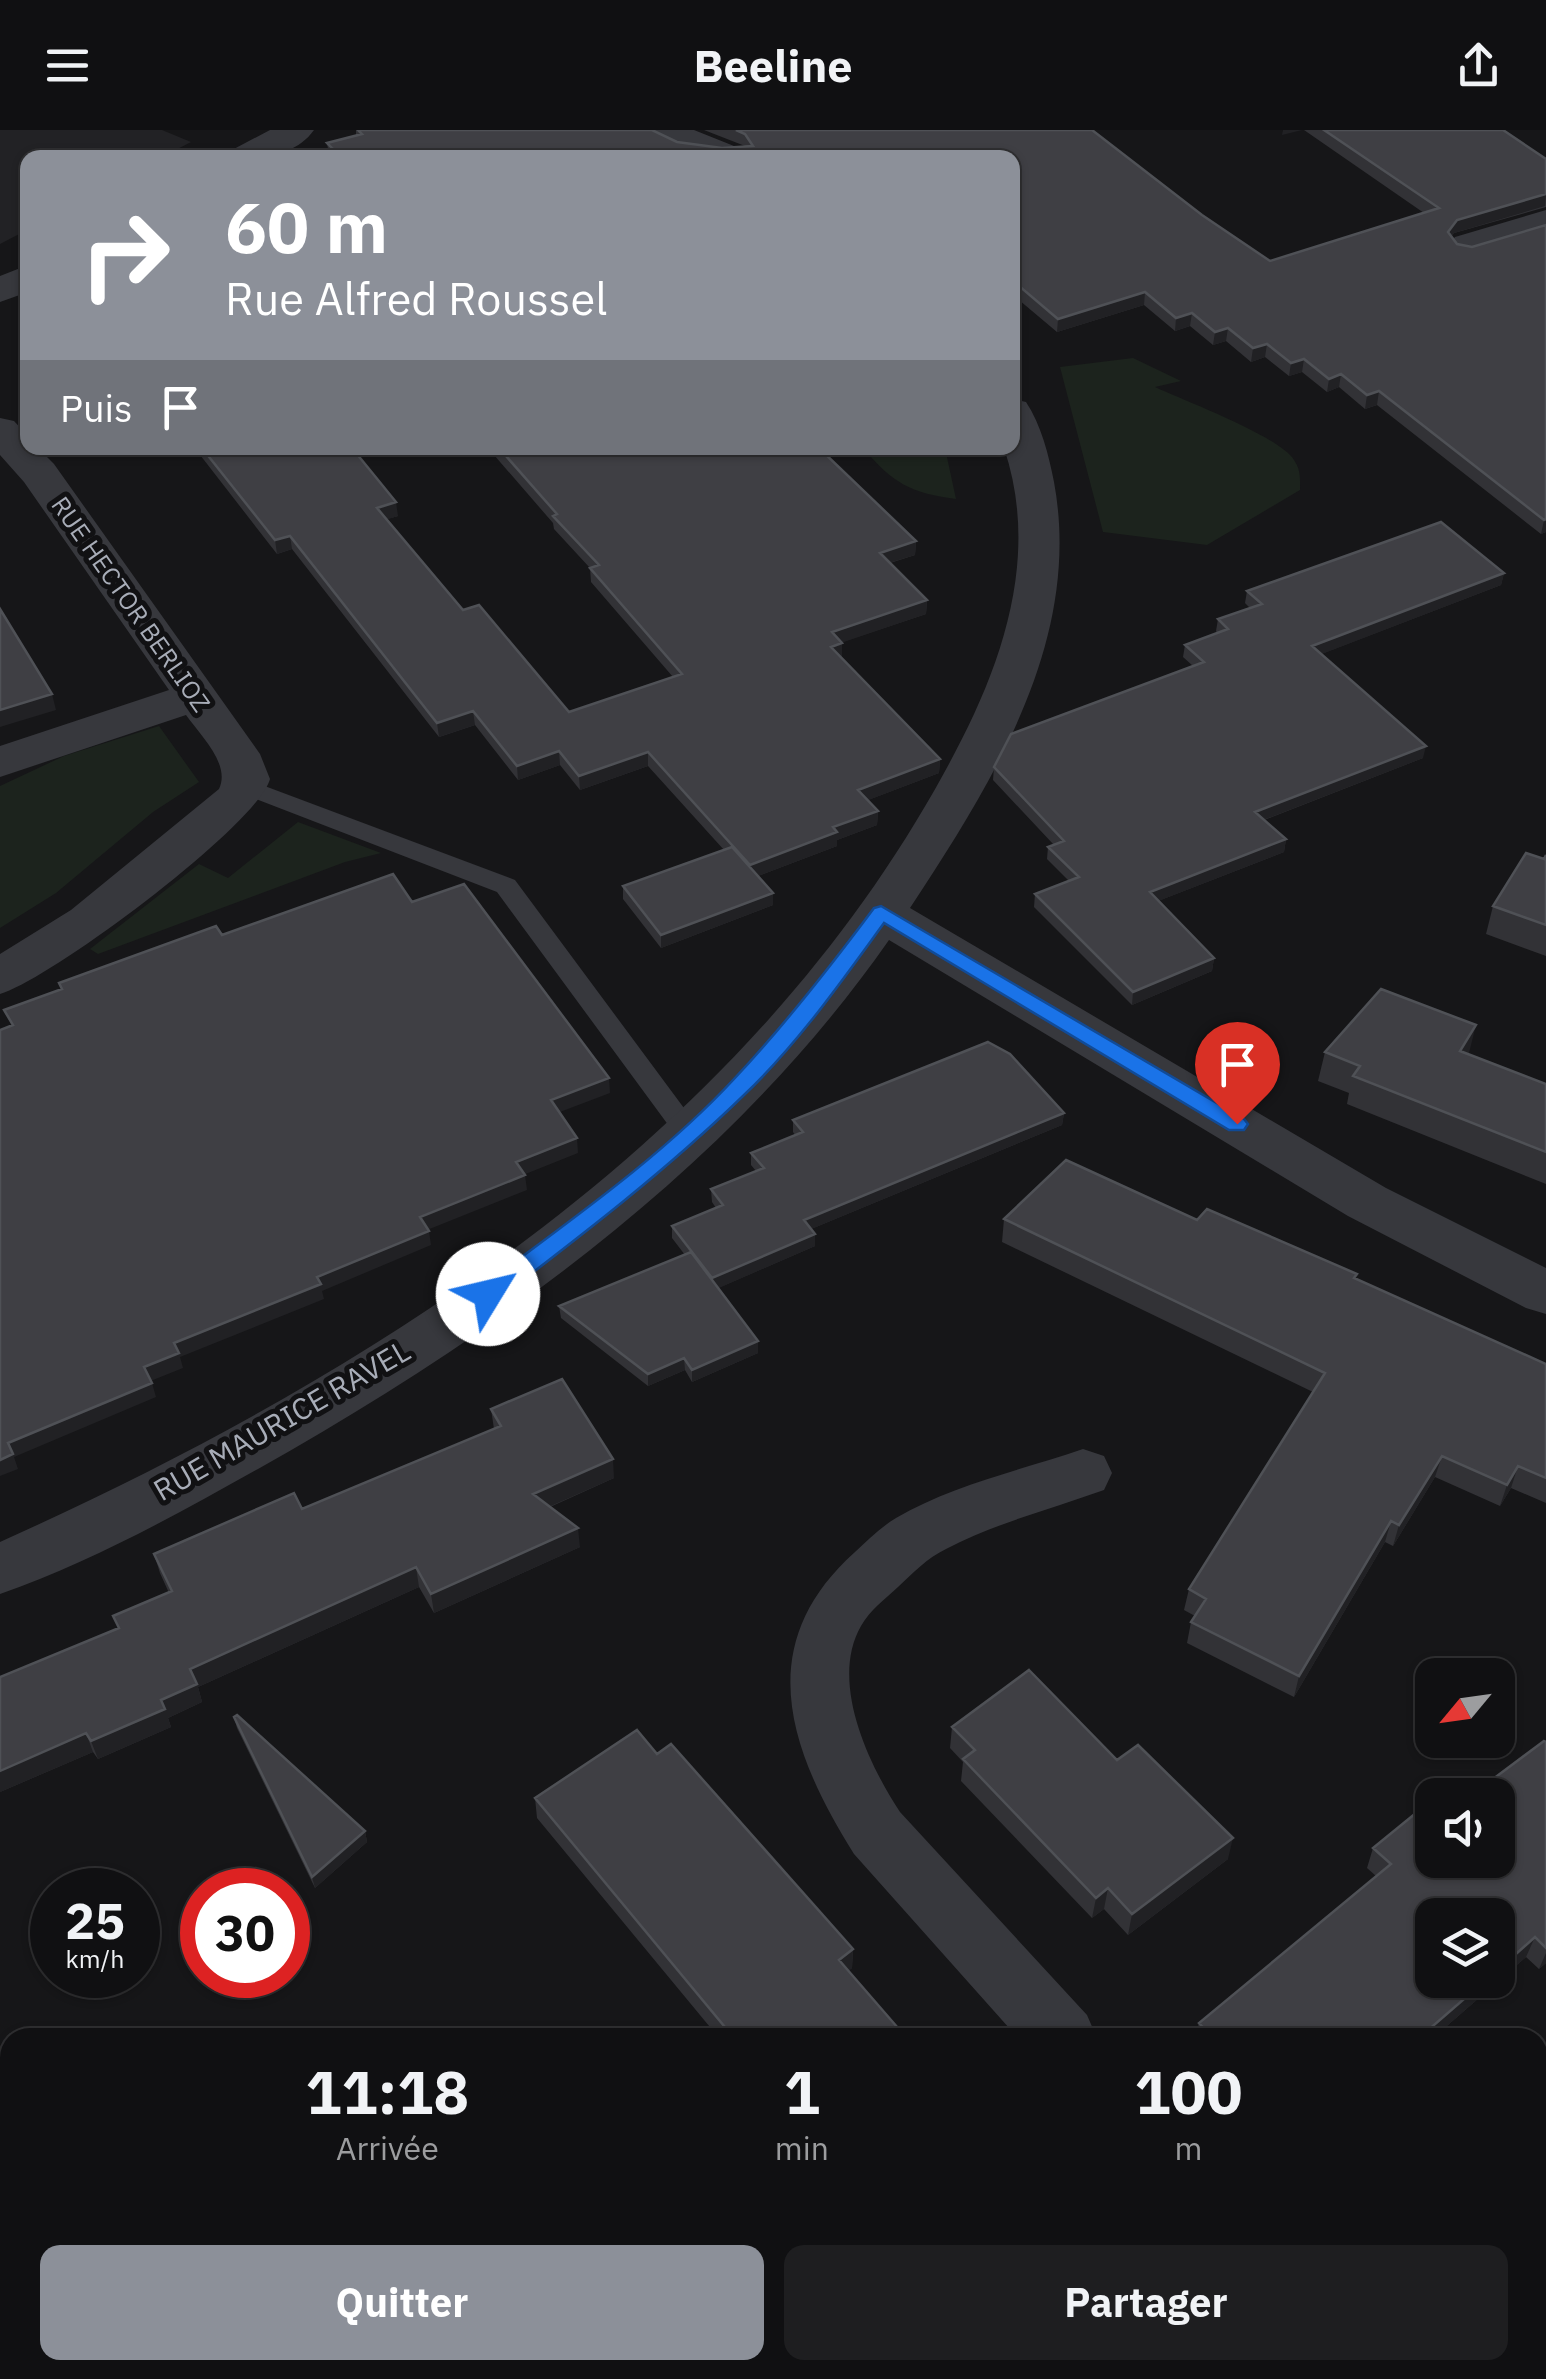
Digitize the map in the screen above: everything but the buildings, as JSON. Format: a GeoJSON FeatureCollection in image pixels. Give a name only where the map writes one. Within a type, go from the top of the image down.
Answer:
{"type":"FeatureCollection","features":[{"type":"Feature","properties":{"kind":"street"},"geometry":{"type":"LineString","coordinates":[[260,150],[296,130]]}},
{"type":"Feature","properties":{"kind":"street"},"geometry":{"type":"LineString","coordinates":[[663,130],[712,150]]}},
{"type":"Feature","properties":{"kind":"street"},"geometry":{"type":"LineString","coordinates":[[1468,246],[1546,221]]}},
{"type":"Feature","properties":{"kind":"street","name":"RUE HECTOR BERLIOZ"},"geometry":{"type":"LineString","coordinates":[[0,430],[20,452]]}},
{"type":"Feature","properties":{"kind":"street","name":"RUE MAURICE RAVEL"},"geometry":{"type":"LineString","coordinates":[[0,1570],[181,1483],[413,1344],[543,1254],[689,1134],[739,1088],[794,1027],[922,853],[1014,681],[1034,618],[1042,572],[1039,502],[1020,432]]}},
{"type":"Feature","properties":{"kind":"street","name":"RUE HECTOR BERLIOZ"},"geometry":{"type":"LineString","coordinates":[[23,455],[244,764],[246,787]]}},
{"type":"Feature","properties":{"kind":"street"},"geometry":{"type":"LineString","coordinates":[[0,762],[196,696]]}},
{"type":"Feature","properties":{"kind":"street"},"geometry":{"type":"LineString","coordinates":[[0,976],[88,922],[220,814],[246,787]]}},
{"type":"Feature","properties":{"kind":"street"},"geometry":{"type":"LineString","coordinates":[[881,912],[1366,1202],[1546,1294]]}},
{"type":"Feature","properties":{"kind":"street"},"geometry":{"type":"LineString","coordinates":[[1054,2028],[877,1833],[853,1799],[827,1732],[821,1696],[822,1660],[840,1606],[902,1545],[949,1522],[1083,1473]]}},
{"type":"Feature","properties":{"kind":"lane"},"geometry":{"type":"LineString","coordinates":[[246,787],[506,886],[689,1134]]}},
{"type":"Feature","properties":{"kind":"shaded area"},"geometry":{"type":"Polygon","coordinates":[[[0,130],[162,130],[191,142],[176,150],[20,150],[20,234],[0,244],[0,130]]]}},
{"type":"Feature","properties":{"kind":"shaded area"},"geometry":{"type":"Polygon","coordinates":[[[1133,358],[1181,381],[1155,387],[1251,430],[1285,451],[1298,467],[1300,490],[1207,545],[1103,532],[1060,367],[1133,358]]]}},
{"type":"Feature","properties":{"kind":"shaded area"},"geometry":{"type":"Polygon","coordinates":[[[870,455],[947,455],[956,499],[926,493],[884,470],[870,455]]]}},
{"type":"Feature","properties":{"kind":"shaded area"},"geometry":{"type":"Polygon","coordinates":[[[159,726],[199,782],[153,812],[56,893],[0,928],[0,786],[64,756],[159,726]]]}},
{"type":"Feature","properties":{"kind":"shaded area"},"geometry":{"type":"Polygon","coordinates":[[[298,822],[381,853],[345,862],[98,954],[90,949],[199,864],[228,878],[298,822]]]}},
{"type":"Feature","properties":{"kind":"route"},"geometry":{"type":"LineString","coordinates":[[488,1294],[619,1194],[739,1088],[820,995],[881,912],[1237,1124]]}}]}
